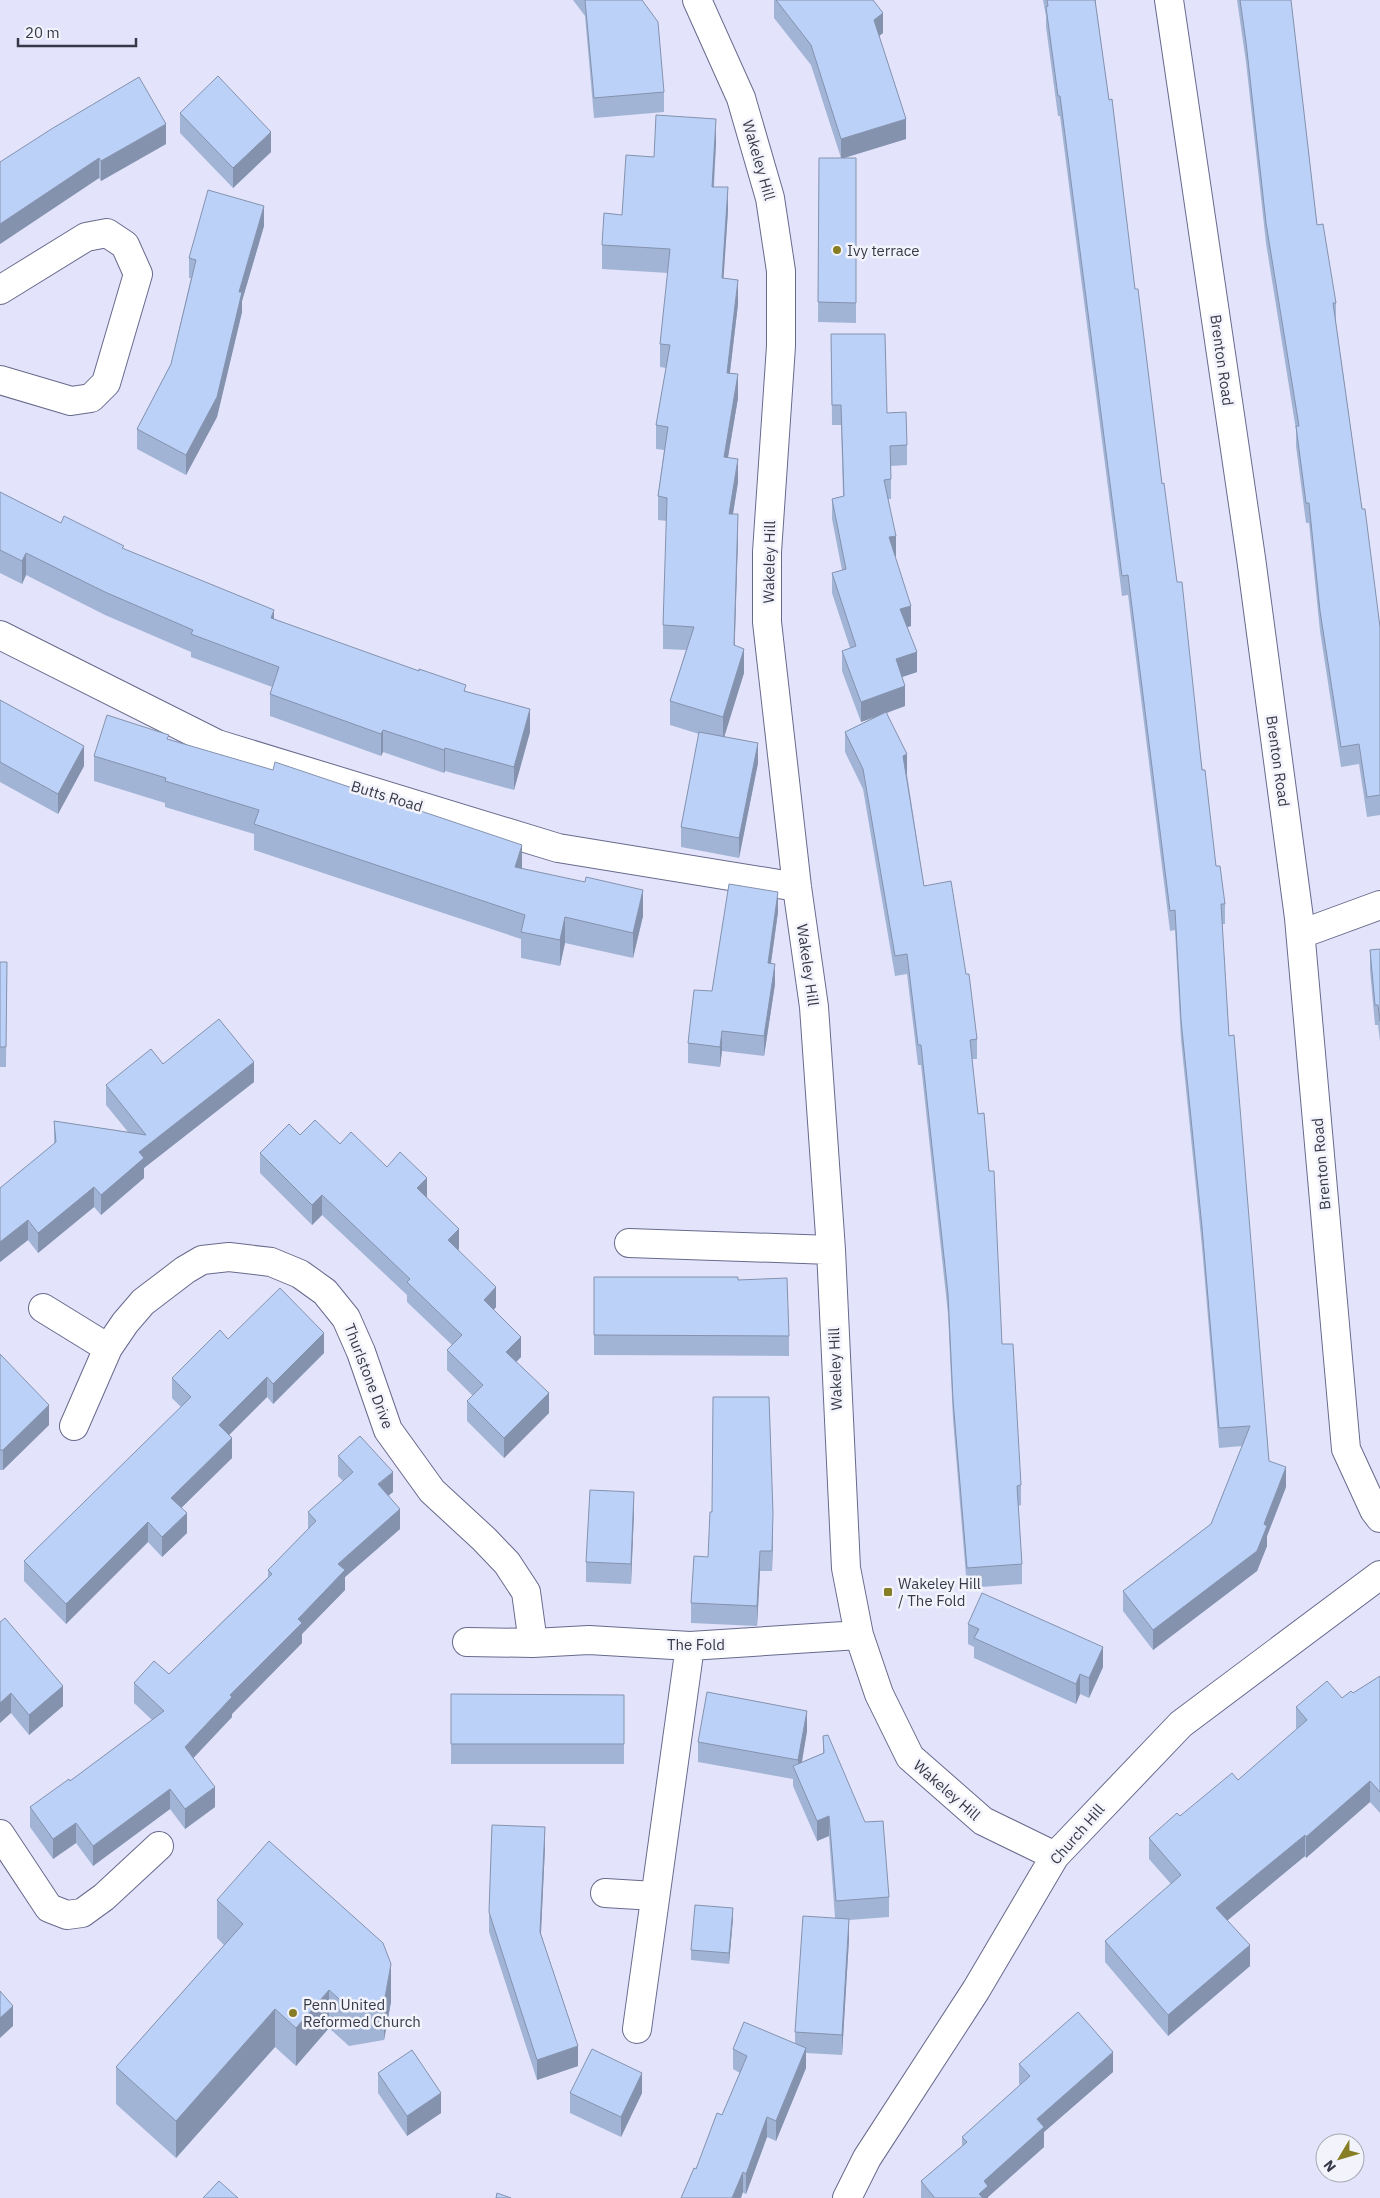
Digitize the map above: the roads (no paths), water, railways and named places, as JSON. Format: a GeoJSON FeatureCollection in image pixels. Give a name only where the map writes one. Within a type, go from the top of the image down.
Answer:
{"type":"FeatureCollection","features":[{"type":"Feature","properties":{"kind":"street","name":"Wakeley Hill"},"geometry":{"type":"LineString","coordinates":[[697,0],[741,98],[770,198],[780,271],[780,346],[767,552],[767,622],[796,887],[814,1007],[831,1250],[846,1568],[860,1635],[879,1694],[910,1758],[982,1821],[1055,1856]]}},
{"type":"Feature","properties":{"kind":"street","name":"Brenton Road"},"geometry":{"type":"LineString","coordinates":[[1169,0],[1251,558],[1301,934],[1346,1449],[1374,1510],[1380,1518]]}},
{"type":"Feature","properties":{"kind":"street"},"geometry":{"type":"LineString","coordinates":[[0,290],[86,236],[107,233],[125,245],[138,274],[106,383],[91,398],[71,401],[0,380]]}},
{"type":"Feature","properties":{"kind":"street","name":"Butts Road"},"geometry":{"type":"LineString","coordinates":[[0,635],[217,744],[558,848],[796,887]]}},
{"type":"Feature","properties":{"kind":"street"},"geometry":{"type":"LineString","coordinates":[[1301,934],[1380,904]]}},
{"type":"Feature","properties":{"kind":"street"},"geometry":{"type":"LineString","coordinates":[[629,1243],[831,1250]]}},
{"type":"Feature","properties":{"kind":"street","name":"Thurlstone Drive"},"geometry":{"type":"LineString","coordinates":[[74,1426],[108,1348],[143,1302],[185,1270],[202,1260],[229,1257],[271,1262],[300,1274],[325,1292],[346,1318],[361,1352],[388,1430],[432,1491],[484,1540],[506,1564],[526,1592],[533,1643]]}},
{"type":"Feature","properties":{"kind":"street"},"geometry":{"type":"LineString","coordinates":[[43,1308],[108,1348]]}},
{"type":"Feature","properties":{"kind":"street","name":"Church Hill"},"geometry":{"type":"LineString","coordinates":[[848,2198],[867,2158],[976,1990],[1055,1856],[1181,1724],[1380,1575]]}},
{"type":"Feature","properties":{"kind":"street","name":"The Fold"},"geometry":{"type":"LineString","coordinates":[[533,1643],[589,1640],[690,1646],[860,1635]]}},
{"type":"Feature","properties":{"kind":"street"},"geometry":{"type":"LineString","coordinates":[[467,1642],[533,1643]]}},
{"type":"Feature","properties":{"kind":"street"},"geometry":{"type":"LineString","coordinates":[[637,2029],[690,1646]]}},
{"type":"Feature","properties":{"kind":"street"},"geometry":{"type":"LineString","coordinates":[[0,1834],[49,1908],[67,1915],[82,1913],[104,1897],[159,1846]]}},
{"type":"Feature","properties":{"kind":"street"},"geometry":{"type":"LineString","coordinates":[[605,1893],[655,1896]]}},
{"type":"Feature","properties":{"kind":"place","name":"Ivy terrace"},"geometry":{"type":"Point","coordinates":[837,250]}},
{"type":"Feature","properties":{"kind":"place","name":"Wakeley Hill / The Fold"},"geometry":{"type":"Point","coordinates":[888,1592]}},
{"type":"Feature","properties":{"kind":"place","name":"Penn United Reformed Church"},"geometry":{"type":"Point","coordinates":[293,2013]}}]}
